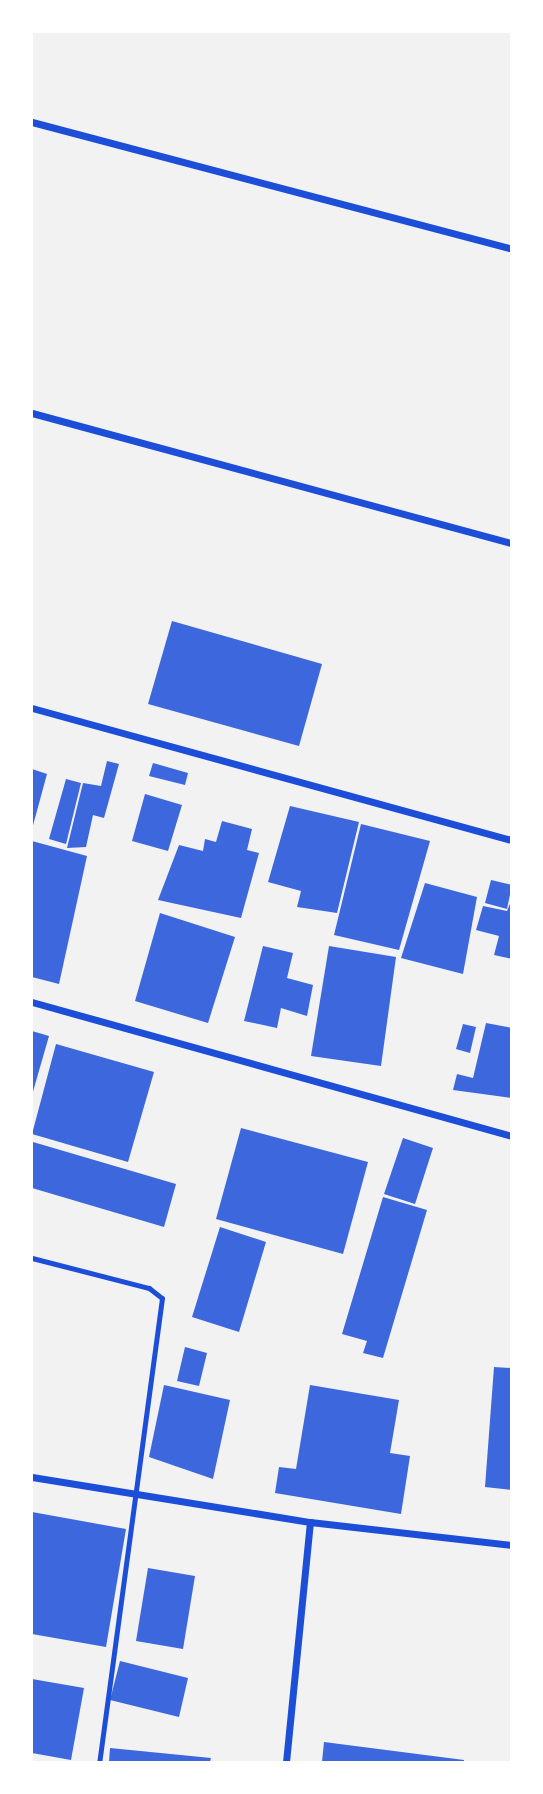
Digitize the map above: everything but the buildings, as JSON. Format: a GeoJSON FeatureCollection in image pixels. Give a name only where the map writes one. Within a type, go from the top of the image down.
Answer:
{"type":"FeatureCollection","features":[{"type":"Feature","properties":{"kind":"street"},"geometry":{"type":"LineString","coordinates":[[32,122],[512,249]]}},
{"type":"Feature","properties":{"kind":"street"},"geometry":{"type":"LineString","coordinates":[[32,413],[512,543]]}},
{"type":"Feature","properties":{"kind":"street"},"geometry":{"type":"LineString","coordinates":[[32,708],[512,840]]}},
{"type":"Feature","properties":{"kind":"street"},"geometry":{"type":"LineString","coordinates":[[32,1002],[512,1136]]}},
{"type":"Feature","properties":{"kind":"street"},"geometry":{"type":"LineString","coordinates":[[32,1477],[310,1522],[512,1545]]}},
{"type":"Feature","properties":{"kind":"street"},"geometry":{"type":"LineString","coordinates":[[286,1762],[310,1522]]}},
{"type":"Feature","properties":{"kind":"lane"},"geometry":{"type":"LineString","coordinates":[[32,1258],[149,1288],[162,1298],[138,1496],[99,1762]]}}]}
